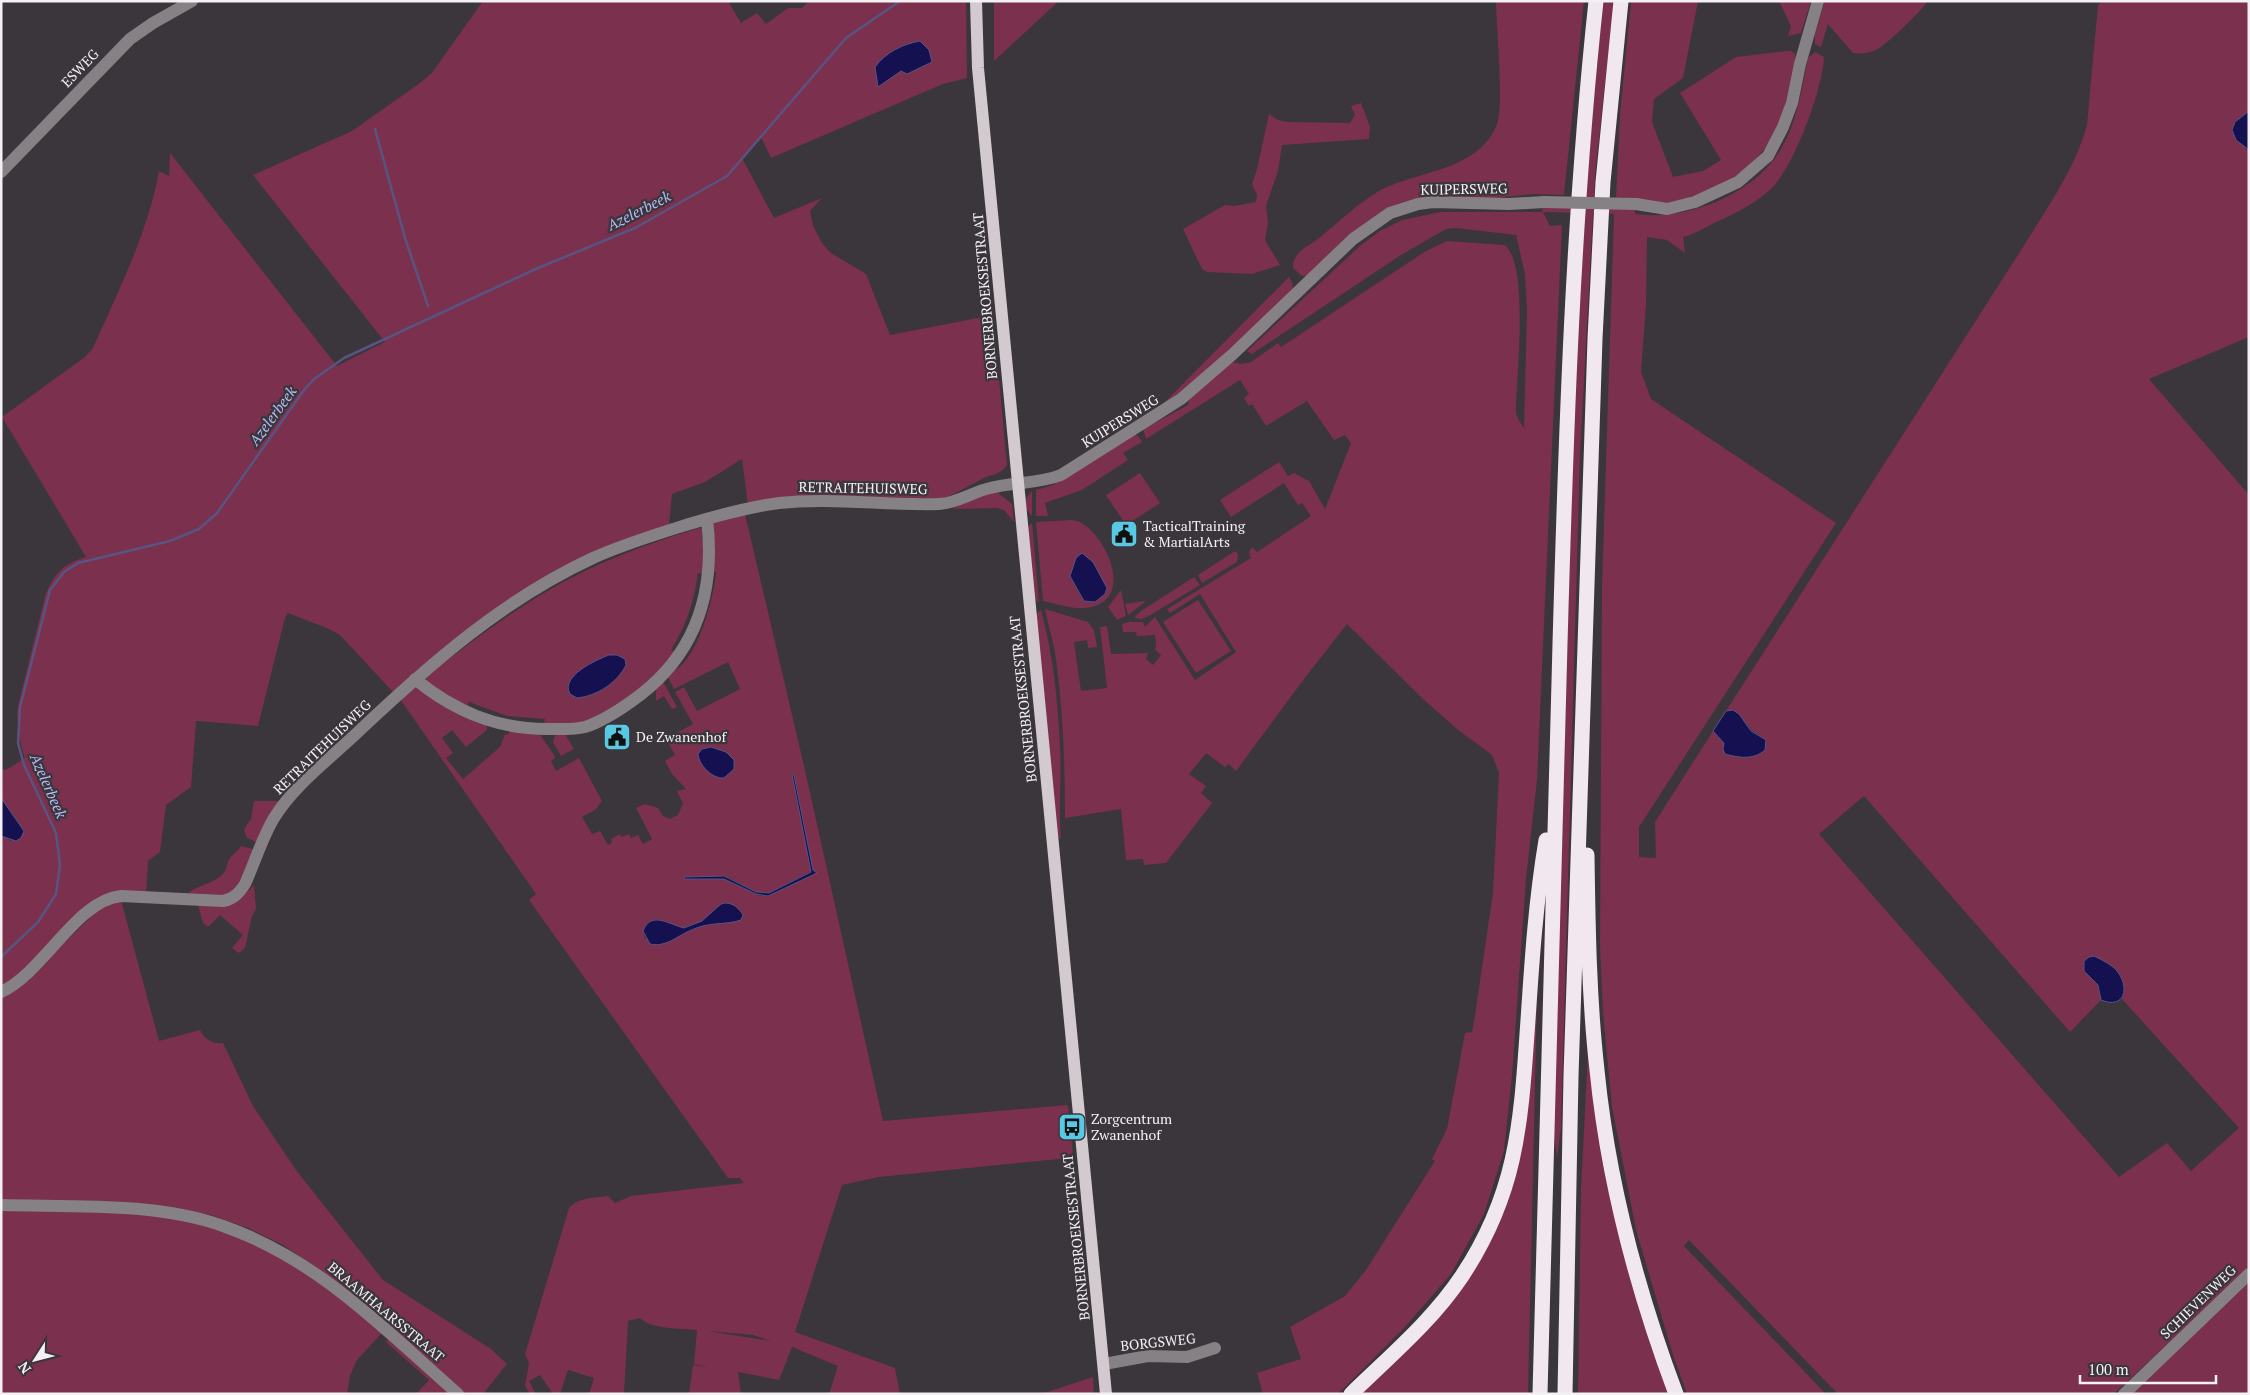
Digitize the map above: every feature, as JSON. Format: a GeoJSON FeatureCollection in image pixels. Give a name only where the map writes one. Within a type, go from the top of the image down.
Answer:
{"type":"FeatureCollection","features":[{"type":"Feature","properties":{"kind":"highway"},"geometry":{"type":"LineString","coordinates":[[1540,1394],[1564,503],[1577,215],[1596,1]]}},
{"type":"Feature","properties":{"kind":"highway"},"geometry":{"type":"LineString","coordinates":[[1565,1394],[1570,1076],[1599,263],[1603,182],[1621,1]]}},
{"type":"Feature","properties":{"kind":"highway"},"geometry":{"type":"LineString","coordinates":[[1351,1394],[1421,1326],[1446,1298],[1479,1248],[1505,1192],[1521,1116],[1536,901],[1556,776]]}},
{"type":"Feature","properties":{"kind":"highway"},"geometry":{"type":"LineString","coordinates":[[1580,814],[1587,847],[1591,1008],[1606,1140],[1634,1264],[1663,1360],[1676,1394]]}},
{"type":"Feature","properties":{"kind":"main road","name":"BORNERBROEKSESTRAAT"},"geometry":{"type":"LineString","coordinates":[[976,1],[978,68],[1106,1394]]}},
{"type":"Feature","properties":{"kind":"street","name":"ESWEG"},"geometry":{"type":"LineString","coordinates":[[1,172],[130,39],[152,22],[192,1]]}},
{"type":"Feature","properties":{"kind":"street","name":"KUIPERSWEG"},"geometry":{"type":"LineString","coordinates":[[1018,484],[1044,481],[1062,475],[1181,400],[1233,354],[1353,240],[1390,213],[1418,204],[1433,202],[1636,204],[1667,209],[1695,202],[1738,182],[1768,156],[1783,128],[1792,103],[1800,64],[1818,1]]}},
{"type":"Feature","properties":{"kind":"street","name":"RETRAITEHUISWEG"},"geometry":{"type":"LineString","coordinates":[[1,992],[22,979],[99,902],[121,896],[223,901],[240,893],[274,819],[285,802],[415,679],[482,626],[558,576],[621,547],[707,519],[749,508],[792,502],[831,500],[941,504],[951,503],[991,487],[1018,484]]}},
{"type":"Feature","properties":{"kind":"street"},"geometry":{"type":"LineString","coordinates":[[415,679],[456,708],[498,724],[528,729],[562,729],[585,726],[603,719],[642,694],[663,675],[678,659],[689,640],[698,620],[706,587],[709,536],[707,519]]}},
{"type":"Feature","properties":{"kind":"street","name":"BRAAMHAARSSTRAAT"},"geometry":{"type":"LineString","coordinates":[[1,1205],[143,1210],[192,1218],[222,1225],[239,1232],[289,1256],[340,1290],[458,1394]]}},
{"type":"Feature","properties":{"kind":"street","name":"SCHIEVENWEG"},"geometry":{"type":"LineString","coordinates":[[2124,1394],[2249,1274]]}},
{"type":"Feature","properties":{"kind":"street","name":"BORGSWEG"},"geometry":{"type":"LineString","coordinates":[[1104,1364],[1148,1356],[1192,1356],[1215,1348]]}},
{"type":"Feature","properties":{"kind":"shaded area"},"geometry":{"type":"Polygon","coordinates":[[[483,1],[728,1],[741,23],[757,13],[766,24],[788,8],[802,8],[809,1],[966,1],[967,78],[943,84],[771,158],[761,137],[742,158],[774,218],[822,198],[810,211],[813,226],[822,243],[831,253],[866,274],[890,335],[993,315],[1007,465],[998,473],[939,499],[857,496],[748,505],[742,459],[705,482],[672,494],[669,526],[570,566],[393,692],[340,635],[288,613],[285,618],[258,726],[196,721],[191,787],[166,805],[160,852],[148,861],[146,894],[117,893],[1,989],[1,836],[11,841],[20,826],[1,798],[1,769],[6,770],[25,758],[18,732],[18,706],[46,593],[61,570],[71,563],[86,557],[2,417],[85,357],[93,348],[140,239],[148,217],[159,171],[169,176],[170,153],[337,366],[385,342],[253,175],[352,131],[420,83],[432,73],[483,1]]]}},
{"type":"Feature","properties":{"kind":"shaded area"},"geometry":{"type":"Polygon","coordinates":[[[994,1],[1059,1],[994,61],[994,1]]]}},
{"type":"Feature","properties":{"kind":"shaded area"},"geometry":{"type":"Polygon","coordinates":[[[1496,1],[1584,1],[1564,195],[1533,194],[1484,199],[1415,200],[1307,276],[1302,276],[1293,268],[1298,253],[1363,202],[1394,184],[1460,161],[1474,153],[1487,142],[1496,127],[1500,103],[1496,1]]]}},
{"type":"Feature","properties":{"kind":"shaded area"},"geometry":{"type":"Polygon","coordinates":[[[1602,1],[1614,1],[1595,174],[1594,206],[1635,207],[1635,214],[1676,213],[1696,209],[1736,192],[1754,180],[1781,149],[1787,139],[1795,116],[1808,58],[1815,52],[1824,57],[1819,88],[1806,127],[1788,164],[1770,190],[1736,213],[1683,237],[1685,253],[1667,240],[1647,237],[1646,305],[1641,372],[1651,399],[1836,523],[1639,827],[1639,857],[1656,858],[1655,822],[1713,731],[1724,743],[1723,749],[1760,735],[1751,729],[1736,713],[1726,711],[2051,203],[2068,173],[2087,125],[2098,5],[2103,1],[2249,1],[2249,111],[2235,122],[2246,150],[2249,150],[2249,337],[2149,379],[2249,495],[2249,1267],[2114,1394],[1838,1394],[1689,1240],[1684,1246],[1826,1394],[1687,1394],[1673,1355],[1636,1230],[1612,1107],[1603,1013],[1600,946],[1602,586],[1614,214],[1593,213],[1580,455],[1561,1128],[1557,1158],[1553,1126],[1575,381],[1585,213],[1543,212],[1550,226],[1562,225],[1537,780],[1526,879],[1512,1076],[1504,1151],[1484,1214],[1451,1274],[1405,1327],[1338,1394],[1263,1394],[1257,1373],[1301,1359],[1290,1327],[1345,1296],[1366,1270],[1435,1161],[1432,1159],[1447,1129],[1465,1033],[1472,1032],[1475,1015],[1493,893],[1499,773],[1492,755],[1457,729],[1423,699],[1347,624],[1236,771],[1229,764],[1225,767],[1206,753],[1189,774],[1206,786],[1201,793],[1212,803],[1166,863],[1144,865],[1143,859],[1126,860],[1121,809],[1065,818],[1064,758],[1060,699],[1055,653],[1045,609],[1088,622],[1094,630],[1097,647],[1088,648],[1087,640],[1074,642],[1081,691],[1107,688],[1100,627],[1107,626],[1111,654],[1148,653],[1146,659],[1153,665],[1161,655],[1155,650],[1155,635],[1137,636],[1136,632],[1123,632],[1122,624],[1143,622],[1145,627],[1155,617],[1195,680],[1236,652],[1200,594],[1170,613],[1167,609],[1251,558],[1249,552],[1252,547],[1257,552],[1311,516],[1302,503],[1298,505],[1284,483],[1231,517],[1220,500],[1279,462],[1288,476],[1294,473],[1309,481],[1325,509],[1351,443],[1345,435],[1334,440],[1307,401],[1266,426],[1252,404],[1249,406],[1244,398],[1249,394],[1240,380],[1146,439],[1143,429],[1188,405],[1189,399],[1232,362],[1242,364],[1251,362],[1278,343],[1281,347],[1426,251],[1447,241],[1504,245],[1512,255],[1517,273],[1520,323],[1516,411],[1524,428],[1527,311],[1525,274],[1516,235],[1456,228],[1446,229],[1401,255],[1252,354],[1247,351],[1361,245],[1380,231],[1402,220],[1441,212],[1542,212],[1543,206],[1585,206],[1602,1]],[[1864,796],[1819,834],[2119,1177],[2167,1143],[2191,1171],[2239,1128],[2122,999],[2124,986],[2121,980],[2111,969],[2094,956],[2086,959],[2083,966],[2098,986],[2101,1000],[2070,1032],[1864,796]]]}},
{"type":"Feature","properties":{"kind":"shaded area"},"geometry":{"type":"Polygon","coordinates":[[[1631,1],[1698,1],[1683,78],[1654,99],[1652,122],[1673,177],[1703,171],[1721,160],[1680,93],[1736,57],[1786,51],[1791,51],[1795,54],[1794,69],[1786,101],[1781,117],[1768,144],[1747,167],[1734,177],[1719,186],[1682,201],[1662,203],[1616,198],[1620,115],[1631,1]]]}},
{"type":"Feature","properties":{"kind":"shaded area"},"geometry":{"type":"Polygon","coordinates":[[[1779,1],[1811,1],[1801,33],[1788,36],[1791,26],[1779,1]]]}},
{"type":"Feature","properties":{"kind":"shaded area"},"geometry":{"type":"Polygon","coordinates":[[[1825,1],[1928,1],[1904,27],[1882,46],[1871,52],[1853,53],[1828,24],[1821,47],[1815,44],[1815,34],[1825,1]]]}},
{"type":"Feature","properties":{"kind":"shaded area"},"geometry":{"type":"Polygon","coordinates":[[[920,41],[929,50],[932,62],[907,74],[901,71],[878,87],[875,67],[879,62],[895,50],[907,44],[920,41]]]}},
{"type":"Feature","properties":{"kind":"shaded area"},"geometry":{"type":"Polygon","coordinates":[[[1361,103],[1370,127],[1369,139],[1282,145],[1278,171],[1266,206],[1268,222],[1265,240],[1280,265],[1252,274],[1207,272],[1202,269],[1183,229],[1225,205],[1234,206],[1256,202],[1257,195],[1252,184],[1269,114],[1278,120],[1288,122],[1350,123],[1355,115],[1351,106],[1361,103]]]}},
{"type":"Feature","properties":{"kind":"shaded area"},"geometry":{"type":"Polygon","coordinates":[[[2249,111],[2249,150],[2236,140],[2232,130],[2235,122],[2249,111]]]}},
{"type":"Feature","properties":{"kind":"shaded area"},"geometry":{"type":"Polygon","coordinates":[[[1289,277],[1292,282],[1293,291],[1225,355],[1152,415],[1289,277]]]}},
{"type":"Feature","properties":{"kind":"shaded area"},"geometry":{"type":"Polygon","coordinates":[[[1134,434],[1142,442],[1123,453],[1128,460],[1082,490],[1045,503],[1048,516],[1036,516],[1036,490],[1053,485],[1134,434]]]}},
{"type":"Feature","properties":{"kind":"shaded area"},"geometry":{"type":"Polygon","coordinates":[[[1140,473],[1160,503],[1126,525],[1106,495],[1140,473]]]}},
{"type":"Feature","properties":{"kind":"shaded area"},"geometry":{"type":"Polygon","coordinates":[[[1032,491],[1032,516],[1025,508],[1025,500],[1032,491]]]}},
{"type":"Feature","properties":{"kind":"shaded area"},"geometry":{"type":"Polygon","coordinates":[[[997,492],[1012,504],[1014,522],[1004,510],[997,508],[952,509],[986,494],[997,492]]]}},
{"type":"Feature","properties":{"kind":"shaded area"},"geometry":{"type":"Polygon","coordinates":[[[745,514],[804,766],[883,1121],[1068,1105],[1073,1156],[1069,1154],[1069,1158],[879,1177],[842,1185],[795,1332],[895,1368],[900,1394],[829,1394],[838,1366],[792,1347],[779,1380],[738,1372],[741,1394],[689,1394],[693,1365],[709,1367],[694,1364],[697,1330],[659,1327],[640,1318],[628,1321],[624,1394],[589,1394],[594,1378],[568,1370],[560,1394],[553,1394],[540,1375],[529,1381],[536,1394],[530,1394],[525,1386],[529,1363],[525,1354],[569,1208],[573,1204],[582,1200],[608,1196],[615,1203],[631,1196],[744,1183],[740,1178],[728,1178],[529,900],[536,894],[400,699],[414,687],[421,689],[487,726],[487,730],[466,747],[452,730],[442,738],[453,753],[446,758],[463,779],[500,747],[505,734],[508,735],[510,730],[539,733],[554,755],[555,758],[551,761],[556,771],[579,758],[602,801],[595,810],[582,817],[592,834],[600,831],[608,845],[612,843],[611,839],[620,834],[622,837],[629,834],[631,838],[638,835],[643,844],[652,839],[636,808],[645,804],[658,808],[663,816],[670,819],[678,815],[683,803],[677,791],[686,789],[672,774],[665,761],[675,755],[666,739],[693,724],[675,692],[684,687],[697,711],[740,689],[728,662],[674,689],[668,677],[671,672],[689,657],[708,613],[716,572],[711,571],[714,521],[745,514]],[[811,871],[769,893],[756,892],[728,877],[683,879],[724,879],[760,896],[768,896],[817,873],[811,871]],[[725,903],[721,904],[702,921],[683,928],[661,920],[652,921],[647,924],[643,931],[645,939],[680,935],[707,924],[737,921],[743,915],[733,906],[725,903]],[[707,1331],[771,1341],[753,1335],[707,1331]]]}},
{"type":"Feature","properties":{"kind":"shaded area"},"geometry":{"type":"Polygon","coordinates":[[[1072,520],[1083,524],[1094,534],[1104,547],[1111,563],[1114,578],[1111,592],[1102,603],[1080,608],[1043,601],[1036,522],[1072,520]],[[1082,553],[1076,558],[1070,576],[1081,597],[1095,602],[1100,599],[1107,588],[1093,562],[1082,553]]]}},
{"type":"Feature","properties":{"kind":"shaded area"},"geometry":{"type":"Polygon","coordinates":[[[1032,523],[1039,602],[1034,599],[1026,529],[1032,523]]]}},
{"type":"Feature","properties":{"kind":"shaded area"},"geometry":{"type":"Polygon","coordinates":[[[699,528],[702,529],[705,574],[698,573],[689,613],[671,650],[679,652],[658,675],[615,707],[599,716],[567,727],[543,727],[545,719],[507,716],[469,702],[466,710],[427,684],[426,676],[503,619],[543,593],[613,558],[699,528]],[[609,655],[582,669],[568,687],[609,655]]]}},
{"type":"Feature","properties":{"kind":"shaded area"},"geometry":{"type":"Polygon","coordinates":[[[1235,551],[1238,554],[1237,562],[1202,583],[1198,575],[1235,551]]]}},
{"type":"Feature","properties":{"kind":"shaded area"},"geometry":{"type":"Polygon","coordinates":[[[1082,553],[1093,562],[1107,588],[1105,594],[1095,602],[1084,601],[1070,576],[1076,558],[1082,553]]]}},
{"type":"Feature","properties":{"kind":"shaded area"},"geometry":{"type":"Polygon","coordinates":[[[1194,577],[1200,585],[1147,617],[1141,619],[1134,618],[1141,611],[1194,577]]]}},
{"type":"Feature","properties":{"kind":"shaded area"},"geometry":{"type":"Polygon","coordinates":[[[1121,590],[1126,616],[1117,620],[1108,607],[1121,590]]]}},
{"type":"Feature","properties":{"kind":"shaded area"},"geometry":{"type":"Polygon","coordinates":[[[1198,600],[1231,651],[1196,673],[1163,622],[1198,600]]]}},
{"type":"Feature","properties":{"kind":"shaded area"},"geometry":{"type":"Polygon","coordinates":[[[1145,602],[1128,615],[1125,604],[1145,602]]]}},
{"type":"Feature","properties":{"kind":"shaded area"},"geometry":{"type":"Polygon","coordinates":[[[1041,610],[1052,661],[1058,712],[1061,839],[1057,836],[1036,614],[1041,610]]]}},
{"type":"Feature","properties":{"kind":"shaded area"},"geometry":{"type":"Polygon","coordinates":[[[609,655],[617,655],[625,659],[626,665],[612,683],[592,695],[577,698],[570,694],[568,687],[575,675],[588,665],[609,655]]]}},
{"type":"Feature","properties":{"kind":"shaded area"},"geometry":{"type":"Polygon","coordinates":[[[662,680],[677,707],[672,709],[664,696],[656,701],[656,686],[662,680]]]}},
{"type":"Feature","properties":{"kind":"shaded area"},"geometry":{"type":"Polygon","coordinates":[[[1733,710],[1739,714],[1751,731],[1766,740],[1765,750],[1761,753],[1751,757],[1725,754],[1723,749],[1724,743],[1713,731],[1726,711],[1733,710]]]}},
{"type":"Feature","properties":{"kind":"shaded area"},"geometry":{"type":"Polygon","coordinates":[[[556,733],[565,734],[574,749],[561,756],[553,742],[556,733]]]}},
{"type":"Feature","properties":{"kind":"shaded area"},"geometry":{"type":"Polygon","coordinates":[[[711,747],[726,752],[734,760],[734,769],[724,778],[711,774],[701,763],[698,754],[702,749],[711,747]]]}},
{"type":"Feature","properties":{"kind":"shaded area"},"geometry":{"type":"Polygon","coordinates":[[[792,774],[794,775],[813,870],[817,873],[768,896],[756,894],[724,879],[684,879],[684,877],[724,876],[756,892],[769,893],[811,872],[792,774]]]}},
{"type":"Feature","properties":{"kind":"shaded area"},"geometry":{"type":"Polygon","coordinates":[[[1,798],[24,831],[21,838],[16,841],[1,836],[1,798]]]}},
{"type":"Feature","properties":{"kind":"shaded area"},"geometry":{"type":"Polygon","coordinates":[[[254,801],[282,801],[256,842],[247,838],[244,830],[251,820],[254,801]]]}},
{"type":"Feature","properties":{"kind":"shaded area"},"geometry":{"type":"Polygon","coordinates":[[[241,846],[253,849],[249,867],[229,896],[185,896],[194,889],[222,875],[230,858],[241,846]]]}},
{"type":"Feature","properties":{"kind":"shaded area"},"geometry":{"type":"Polygon","coordinates":[[[254,885],[256,909],[252,916],[245,948],[239,953],[232,948],[243,935],[220,915],[208,927],[203,923],[198,905],[248,891],[254,885]]]}},
{"type":"Feature","properties":{"kind":"shaded area"},"geometry":{"type":"Polygon","coordinates":[[[121,900],[159,1041],[200,1030],[209,1041],[223,1043],[253,1106],[296,1170],[383,1280],[491,1349],[507,1364],[483,1394],[466,1394],[344,1287],[283,1245],[248,1228],[211,1215],[177,1209],[1,1201],[1,996],[21,985],[105,903],[121,900]]]}},
{"type":"Feature","properties":{"kind":"shaded area"},"geometry":{"type":"Polygon","coordinates":[[[721,904],[733,905],[740,910],[743,915],[741,920],[700,927],[656,945],[650,944],[643,931],[646,925],[656,920],[684,928],[702,921],[721,904]]]}},
{"type":"Feature","properties":{"kind":"shaded area"},"geometry":{"type":"Polygon","coordinates":[[[2094,956],[2112,966],[2121,977],[2124,990],[2123,995],[2115,1002],[2101,1000],[2098,985],[2084,971],[2084,961],[2094,956]]]}},
{"type":"Feature","properties":{"kind":"shaded area"},"geometry":{"type":"Polygon","coordinates":[[[1537,996],[1528,1394],[1359,1394],[1496,1226],[1537,996]]]}},
{"type":"Feature","properties":{"kind":"shaded area"},"geometry":{"type":"Polygon","coordinates":[[[1589,1032],[1597,1111],[1672,1394],[1578,1394],[1581,1189],[1589,1032]]]}},
{"type":"Feature","properties":{"kind":"shaded area"},"geometry":{"type":"Polygon","coordinates":[[[1,1208],[92,1211],[161,1216],[202,1224],[221,1230],[261,1247],[300,1268],[346,1300],[382,1333],[357,1360],[350,1376],[347,1394],[1,1394],[1,1208]]]}},
{"type":"Feature","properties":{"kind":"shaded area"},"geometry":{"type":"Polygon","coordinates":[[[2249,1282],[2249,1394],[2130,1394],[2249,1282]]]}},
{"type":"Feature","properties":{"kind":"shaded area"},"geometry":{"type":"Polygon","coordinates":[[[390,1340],[392,1344],[400,1347],[453,1394],[416,1394],[429,1380],[385,1341],[390,1340]]]}},
{"type":"Feature","properties":{"kind":"shaded area"},"geometry":{"type":"Polygon","coordinates":[[[1093,1377],[1094,1394],[1041,1394],[1093,1377]]]}},
{"type":"Feature","properties":{"kind":"waterway","name":"Azelerbeek"},"geometry":{"type":"LineString","coordinates":[[1,957],[38,922],[56,894],[60,865],[56,833],[24,765],[18,743],[20,707],[50,590],[64,572],[78,563],[170,541],[199,529],[217,513],[304,390],[314,379],[344,358],[538,268],[635,228],[727,176],[846,38],[900,1]]}},
{"type":"Feature","properties":{"kind":"waterway"},"geometry":{"type":"LineString","coordinates":[[375,129],[405,238],[428,306]]}},
{"type":"Feature","properties":{"kind":"place","name":"TacticalTraining & MartialArts"},"geometry":{"type":"Point","coordinates":[1124,534]}},
{"type":"Feature","properties":{"kind":"place","name":"De Zwanenhof"},"geometry":{"type":"Point","coordinates":[617,737]}},
{"type":"Feature","properties":{"kind":"place","name":"Zorgcentrum Zwanenhof"},"geometry":{"type":"Point","coordinates":[1072,1127]}}]}
